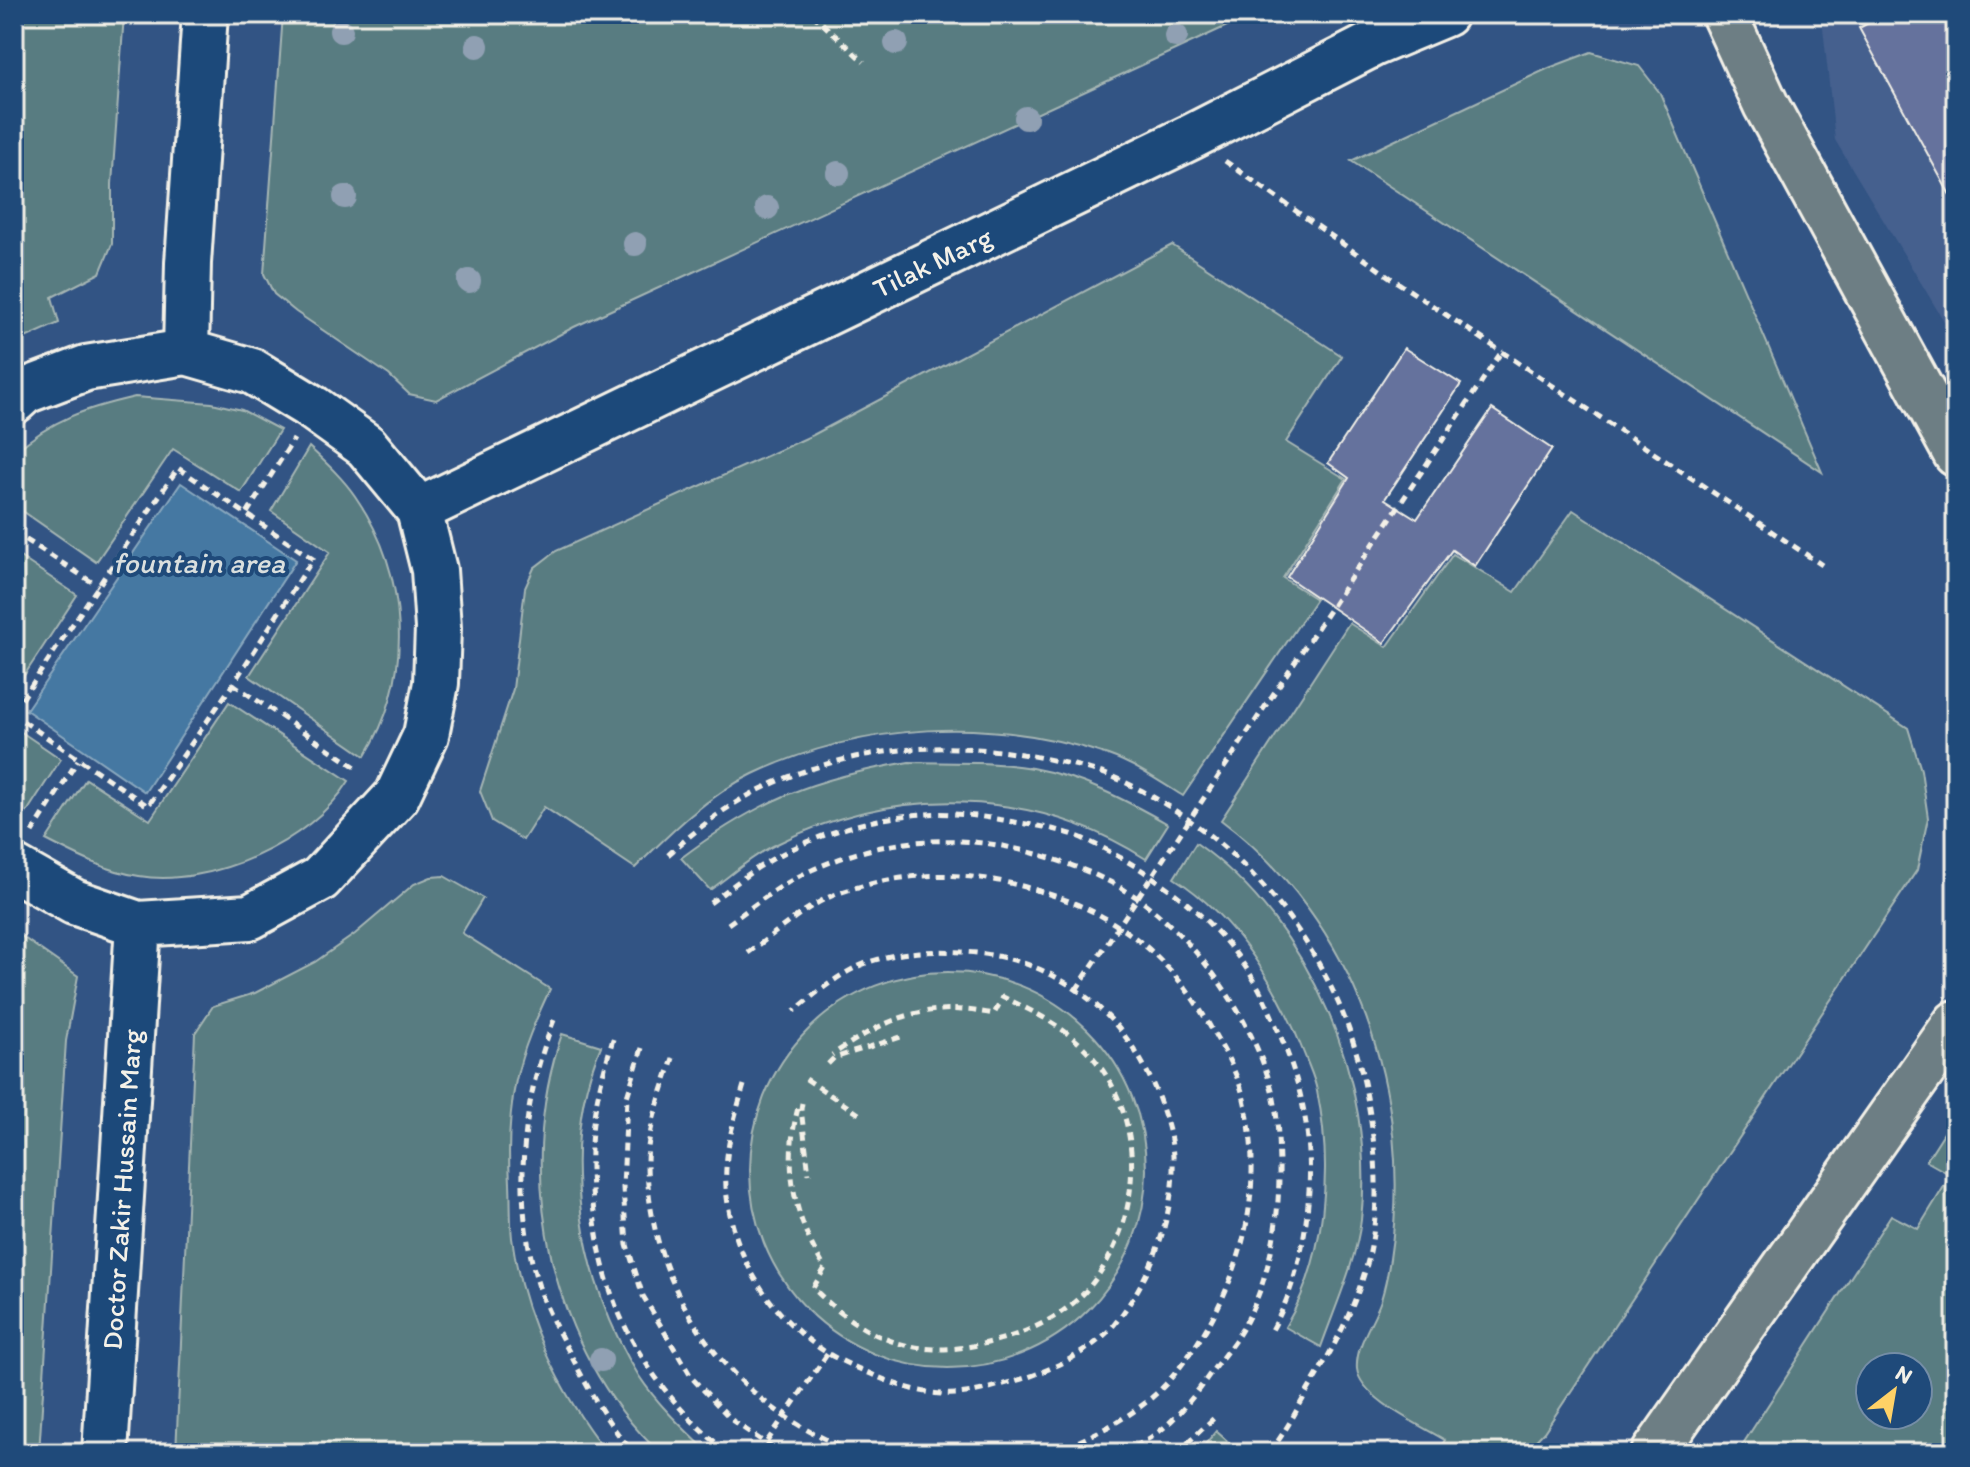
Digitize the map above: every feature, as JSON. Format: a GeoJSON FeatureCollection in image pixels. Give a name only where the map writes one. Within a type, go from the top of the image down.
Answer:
{"type":"FeatureCollection","features":[{"type":"Feature","properties":{"kind":"main road"},"geometry":{"type":"LineString","coordinates":[[1724,14],[1766,105],[1956,454]]}},
{"type":"Feature","properties":{"kind":"main road"},"geometry":{"type":"LineString","coordinates":[[1759,14],[1756,28],[1766,105]]}},
{"type":"Feature","properties":{"kind":"main road"},"geometry":{"type":"LineString","coordinates":[[1654,1453],[1956,1023]]}},
{"type":"Feature","properties":{"kind":"street"},"geometry":{"type":"LineString","coordinates":[[186,352],[188,263],[205,14]]}},
{"type":"Feature","properties":{"kind":"street","name":"Tilak Marg"},"geometry":{"type":"LineString","coordinates":[[419,510],[1191,137],[1373,44],[1445,14]]}},
{"type":"Feature","properties":{"kind":"street"},"geometry":{"type":"LineString","coordinates":[[14,401],[25,391],[86,368],[186,352],[252,371],[313,408],[366,446],[419,510],[434,570],[438,628],[436,683],[426,735],[397,796],[320,879],[250,917],[138,924],[74,902],[23,851]]}},
{"type":"Feature","properties":{"kind":"street","name":"Doctor Zakir Hussain Marg"},"geometry":{"type":"LineString","coordinates":[[105,1453],[138,924]]}},
{"type":"Feature","properties":{"kind":"path"},"geometry":{"type":"LineString","coordinates":[[812,14],[864,62]]}},
{"type":"Feature","properties":{"kind":"path"},"geometry":{"type":"LineString","coordinates":[[1191,137],[1394,280],[1822,565]]}},
{"type":"Feature","properties":{"kind":"path"},"geometry":{"type":"LineString","coordinates":[[1076,990],[1502,351]]}},
{"type":"Feature","properties":{"kind":"path"},"geometry":{"type":"LineString","coordinates":[[247,513],[301,428]]}},
{"type":"Feature","properties":{"kind":"path"},"geometry":{"type":"LineString","coordinates":[[178,468],[313,559],[233,684],[148,806],[14,713],[98,586],[178,468]]}},
{"type":"Feature","properties":{"kind":"path"},"geometry":{"type":"LineString","coordinates":[[14,532],[98,586]]}},
{"type":"Feature","properties":{"kind":"path"},"geometry":{"type":"LineString","coordinates":[[233,684],[360,770]]}},
{"type":"Feature","properties":{"kind":"path"},"geometry":{"type":"LineString","coordinates":[[668,855],[701,826],[763,788],[855,758],[929,748],[989,749],[1065,763],[1117,778],[1157,798],[1207,830],[1281,906],[1329,980],[1349,1026],[1372,1125],[1375,1194],[1366,1268],[1351,1311],[1327,1357],[1269,1453]]}},
{"type":"Feature","properties":{"kind":"path"},"geometry":{"type":"LineString","coordinates":[[23,851],[78,760]]}},
{"type":"Feature","properties":{"kind":"path"},"geometry":{"type":"LineString","coordinates":[[710,903],[759,867],[805,843],[871,822],[926,814],[983,817],[1059,831],[1085,840],[1184,899],[1204,918],[1252,976],[1286,1050],[1306,1116],[1309,1149],[1303,1248],[1284,1308],[1272,1330]]}},
{"type":"Feature","properties":{"kind":"path"},"geometry":{"type":"LineString","coordinates":[[728,924],[779,886],[816,868],[867,850],[912,841],[962,839],[1061,860],[1137,899],[1185,940],[1216,978],[1240,1016],[1272,1091],[1278,1138],[1277,1221],[1270,1257],[1244,1326],[1194,1397],[1161,1430],[1125,1453]]}},
{"type":"Feature","properties":{"kind":"path"},"geometry":{"type":"LineString","coordinates":[[748,953],[800,914],[838,894],[896,879],[931,874],[993,878],[1080,905],[1120,926],[1154,953],[1185,987],[1228,1057],[1244,1098],[1250,1141],[1249,1219],[1240,1254],[1220,1304],[1202,1337],[1163,1387],[1128,1415],[1089,1437],[1051,1453]]}},
{"type":"Feature","properties":{"kind":"path"},"geometry":{"type":"LineString","coordinates":[[744,1085],[726,1149],[726,1188],[733,1226],[746,1263],[765,1294],[793,1326],[828,1353],[889,1383],[919,1391],[964,1394],[1041,1374],[1071,1358],[1110,1330],[1140,1287],[1155,1257],[1172,1182],[1173,1153],[1166,1119],[1154,1085],[1134,1049],[1112,1019],[1076,990],[1048,972],[1019,960],[983,953],[917,951],[859,966],[794,1011]]}},
{"type":"Feature","properties":{"kind":"path"},"geometry":{"type":"LineString","coordinates":[[809,1174],[800,1105],[791,1136],[794,1197],[800,1221],[825,1268],[813,1288],[838,1313],[871,1332],[893,1342],[925,1350],[957,1350],[1028,1332],[1083,1294],[1107,1261],[1123,1229],[1130,1202],[1131,1144],[1122,1111],[1108,1081],[1090,1055],[1058,1026],[1003,997],[994,1014],[946,1008],[894,1019],[832,1055]]}},
{"type":"Feature","properties":{"kind":"path"},"geometry":{"type":"LineString","coordinates":[[554,1020],[539,1057],[530,1094],[524,1191],[528,1237],[540,1290],[565,1343],[588,1388],[617,1434],[634,1453]]}},
{"type":"Feature","properties":{"kind":"path"},"geometry":{"type":"LineString","coordinates":[[828,1064],[834,1058],[901,1037]]}},
{"type":"Feature","properties":{"kind":"path"},"geometry":{"type":"LineString","coordinates":[[613,1039],[603,1073],[591,1145],[595,1213],[612,1297],[641,1353],[673,1402],[729,1453]]}},
{"type":"Feature","properties":{"kind":"path"},"geometry":{"type":"LineString","coordinates":[[642,1048],[627,1097],[623,1188],[627,1245],[643,1296],[692,1378],[733,1421],[780,1453]]}},
{"type":"Feature","properties":{"kind":"path"},"geometry":{"type":"LineString","coordinates":[[673,1058],[656,1109],[647,1163],[658,1240],[673,1285],[706,1341],[737,1379],[785,1415],[834,1444],[860,1453]]}},
{"type":"Feature","properties":{"kind":"path"},"geometry":{"type":"LineString","coordinates":[[806,1079],[859,1114]]}},
{"type":"Feature","properties":{"kind":"path"},"geometry":{"type":"LineString","coordinates":[[759,1453],[828,1353]]}},
{"type":"Feature","properties":{"kind":"path"},"geometry":{"type":"LineString","coordinates":[[1177,1453],[1215,1417]]}},
{"type":"Feature","properties":{"kind":"shaded area"},"geometry":{"type":"Polygon","coordinates":[[[1826,14],[1956,14],[1956,341],[1835,140],[1822,18],[1826,14]]]}},
{"type":"Feature","properties":{"kind":"green space"},"geometry":{"type":"Polygon","coordinates":[[[14,14],[124,14],[112,184],[112,244],[100,273],[52,297],[59,323],[14,343],[14,14]]]}},
{"type":"Feature","properties":{"kind":"green space"},"geometry":{"type":"Polygon","coordinates":[[[283,14],[1253,14],[574,327],[436,400],[409,394],[389,375],[296,312],[274,294],[264,274],[283,14]]]}},
{"type":"Feature","properties":{"kind":"green space"},"geometry":{"type":"Polygon","coordinates":[[[1591,52],[1639,66],[1660,93],[1822,472],[1351,161],[1549,68],[1591,52]]]}},
{"type":"Feature","properties":{"kind":"green space"},"geometry":{"type":"Polygon","coordinates":[[[1172,245],[1342,356],[1286,442],[1346,479],[1283,578],[1316,599],[1183,796],[1118,759],[1064,742],[974,730],[929,730],[839,744],[753,774],[705,804],[635,868],[544,807],[523,840],[492,821],[480,791],[513,689],[525,588],[534,568],[556,551],[813,435],[1172,245]]]}},
{"type":"Feature","properties":{"kind":"green space"},"geometry":{"type":"Polygon","coordinates":[[[135,397],[212,403],[242,410],[280,430],[241,492],[173,449],[96,562],[14,505],[14,453],[42,431],[71,416],[135,397]]]}},
{"type":"Feature","properties":{"kind":"green space"},"geometry":{"type":"Polygon","coordinates":[[[309,447],[339,476],[373,526],[395,591],[399,625],[398,659],[392,692],[381,725],[365,756],[249,676],[330,552],[271,511],[309,447]]]}},
{"type":"Feature","properties":{"kind":"green space"},"geometry":{"type":"Polygon","coordinates":[[[1573,510],[1908,728],[1921,770],[1928,818],[1917,870],[1544,1432],[1524,1453],[1437,1453],[1445,1440],[1380,1401],[1361,1380],[1357,1369],[1362,1343],[1385,1285],[1395,1197],[1393,1136],[1383,1075],[1366,1016],[1340,960],[1308,908],[1268,861],[1221,820],[1349,623],[1387,647],[1453,554],[1515,592],[1573,510]]]}},
{"type":"Feature","properties":{"kind":"green space"},"geometry":{"type":"Polygon","coordinates":[[[14,553],[77,595],[14,691],[14,553]]]}},
{"type":"Feature","properties":{"kind":"green space"},"geometry":{"type":"Polygon","coordinates":[[[229,702],[349,781],[332,803],[310,823],[256,856],[196,875],[167,878],[115,870],[79,857],[46,840],[86,779],[150,820],[229,702]]]}},
{"type":"Feature","properties":{"kind":"green space"},"geometry":{"type":"Polygon","coordinates":[[[14,727],[61,759],[21,821],[14,815],[14,727]]]}},
{"type":"Feature","properties":{"kind":"green space"},"geometry":{"type":"Polygon","coordinates":[[[909,762],[1001,764],[1050,772],[1102,790],[1168,824],[1146,859],[1103,835],[1057,818],[1011,807],[963,802],[915,804],[867,812],[820,825],[766,849],[710,890],[681,858],[736,821],[788,794],[844,776],[909,762]]]}},
{"type":"Feature","properties":{"kind":"green space"},"geometry":{"type":"Polygon","coordinates":[[[1196,843],[1236,877],[1272,916],[1303,961],[1327,1010],[1346,1062],[1358,1115],[1363,1168],[1361,1220],[1350,1268],[1321,1347],[1285,1327],[1310,1273],[1322,1212],[1325,1151],[1316,1087],[1282,1005],[1253,956],[1217,913],[1174,878],[1196,843]]]}},
{"type":"Feature","properties":{"kind":"green space"},"geometry":{"type":"Polygon","coordinates":[[[444,876],[483,898],[462,933],[550,989],[526,1045],[510,1118],[512,1238],[524,1296],[545,1352],[573,1405],[607,1453],[176,1453],[195,1033],[213,1006],[255,993],[315,962],[355,934],[414,884],[444,876]]]}},
{"type":"Feature","properties":{"kind":"green space"},"geometry":{"type":"Polygon","coordinates":[[[14,931],[78,976],[66,1041],[39,1453],[14,1453],[14,931]]]}},
{"type":"Feature","properties":{"kind":"green space"},"geometry":{"type":"Polygon","coordinates":[[[948,972],[987,976],[1024,987],[1058,1005],[1088,1030],[1113,1060],[1131,1094],[1142,1131],[1146,1170],[1142,1209],[1131,1246],[1113,1280],[1088,1310],[1058,1335],[1024,1353],[987,1364],[948,1368],[909,1364],[872,1353],[838,1335],[808,1310],[783,1280],[765,1246],[754,1209],[750,1170],[754,1131],[765,1094],[783,1060],[808,1030],[838,1005],[872,987],[909,976],[948,972]]]}},
{"type":"Feature","properties":{"kind":"green space"},"geometry":{"type":"Polygon","coordinates":[[[562,1034],[601,1046],[587,1086],[580,1128],[578,1171],[581,1215],[602,1300],[619,1340],[646,1387],[709,1453],[660,1453],[622,1411],[591,1364],[568,1313],[551,1258],[542,1201],[541,1144],[548,1088],[562,1034]]]}},
{"type":"Feature","properties":{"kind":"green space"},"geometry":{"type":"Polygon","coordinates":[[[1956,1114],[1956,1453],[1737,1453],[1891,1215],[1918,1229],[1951,1175],[1926,1161],[1956,1114]]]}},
{"type":"Feature","properties":{"kind":"green space"},"geometry":{"type":"Polygon","coordinates":[[[1216,1431],[1241,1453],[1198,1453],[1216,1431]]]}},
{"type":"Feature","properties":{"kind":"water","name":"fountain area"},"geometry":{"type":"Polygon","coordinates":[[[181,483],[296,560],[145,792],[26,710],[181,483]]]}},
{"type":"Feature","properties":{"kind":"building"},"geometry":{"type":"Polygon","coordinates":[[[1885,14],[1956,14],[1956,206],[1859,28],[1885,14]]]}},
{"type":"Feature","properties":{"kind":"building"},"geometry":{"type":"Polygon","coordinates":[[[1404,348],[1461,384],[1385,499],[1417,519],[1492,409],[1552,449],[1475,566],[1452,550],[1384,643],[1287,577],[1349,478],[1328,463],[1404,348]]]}}]}
